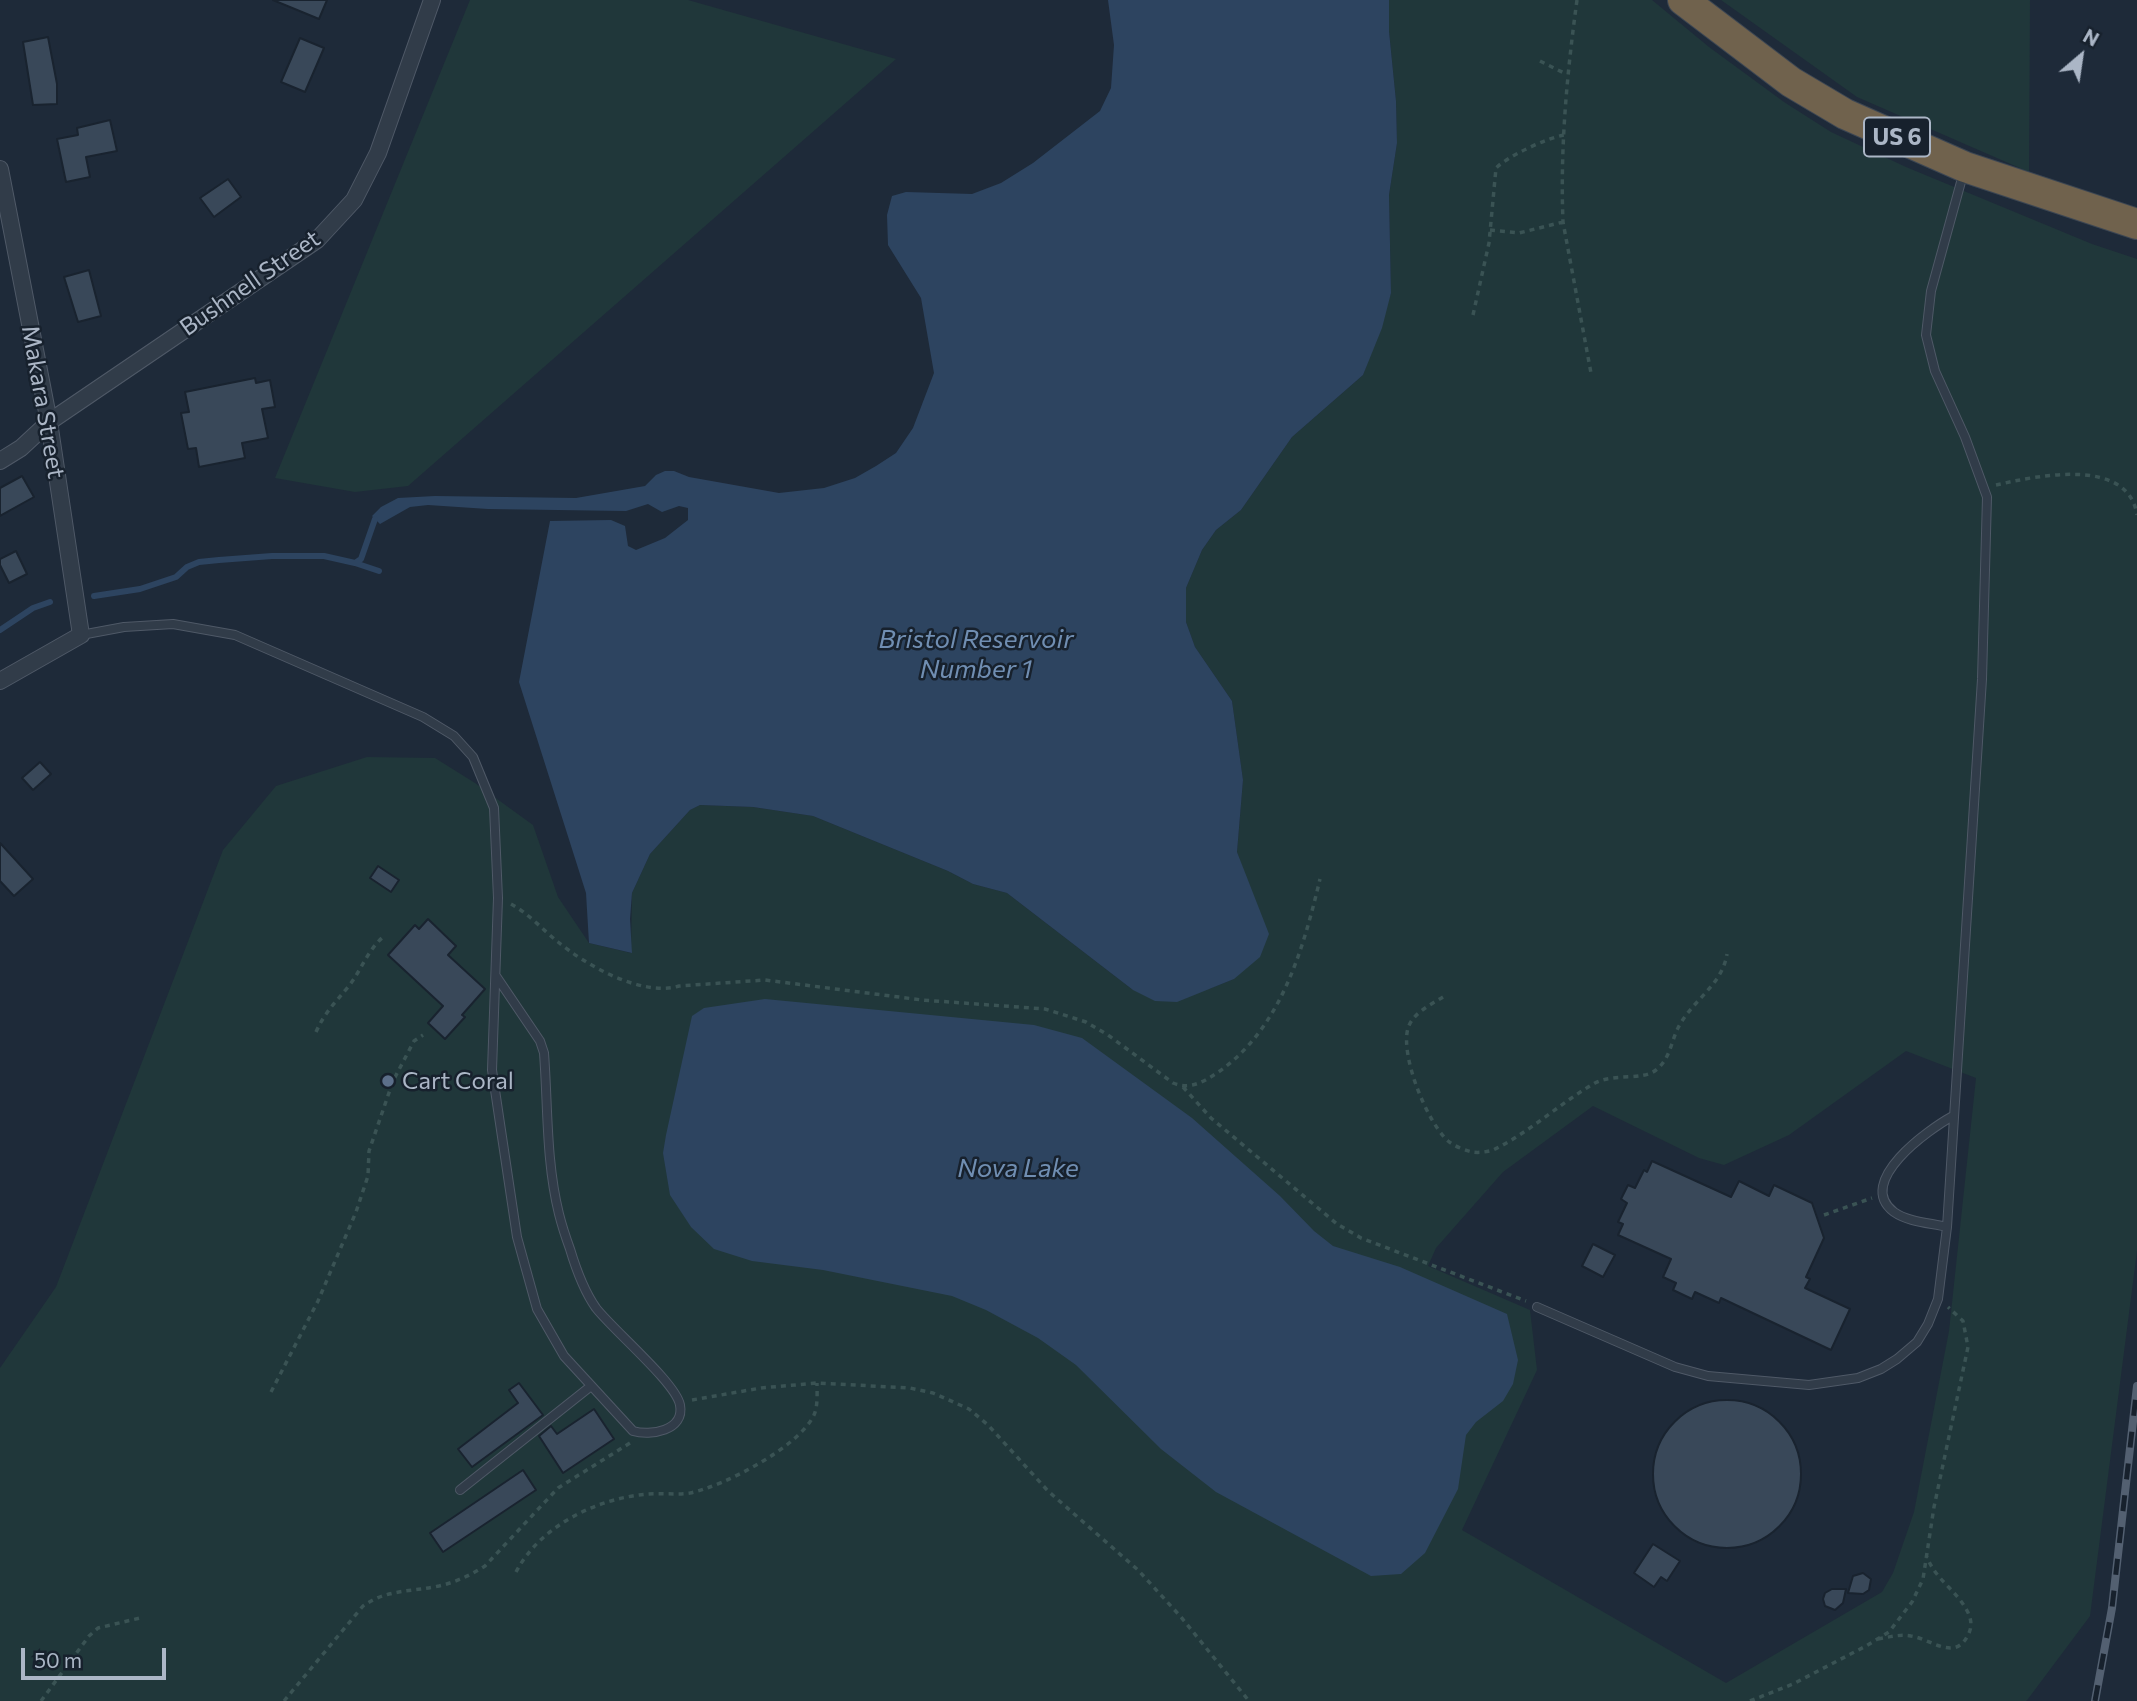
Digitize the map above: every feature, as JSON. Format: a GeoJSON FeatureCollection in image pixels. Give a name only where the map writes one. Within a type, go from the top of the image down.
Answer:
{"type":"FeatureCollection","features":[{"type":"Feature","properties":{"kind":"highway","name":"US 6"},"geometry":{"type":"LineString","coordinates":[[1683,0],[1791,82],[1846,114],[1965,167],[2137,224]]}},
{"type":"Feature","properties":{"kind":"street","name":"Bushnell Street"},"geometry":{"type":"LineString","coordinates":[[0,461],[21,448],[48,422],[317,240],[354,200],[378,153],[432,0]]}},
{"type":"Feature","properties":{"kind":"street","name":"Makara Street"},"geometry":{"type":"LineString","coordinates":[[0,169],[3,201],[48,422],[81,635]]}},
{"type":"Feature","properties":{"kind":"street"},"geometry":{"type":"LineString","coordinates":[[0,681],[81,635]]}},
{"type":"Feature","properties":{"kind":"lane"},"geometry":{"type":"LineString","coordinates":[[1537,1307],[1675,1367],[1708,1376],[1809,1385],[1858,1378],[1897,1359],[1917,1342],[1938,1299],[1947,1227],[1982,679],[1987,497],[1965,438],[1935,371],[1926,335],[1931,291],[1965,167]]}},
{"type":"Feature","properties":{"kind":"lane"},"geometry":{"type":"LineString","coordinates":[[81,635],[124,627],[173,624],[235,635],[423,717],[454,736],[473,757],[495,808],[498,898],[492,1070],[517,1237],[537,1309],[564,1356],[633,1431],[659,1433],[671,1426],[681,1410],[680,1402],[670,1387],[595,1307],[577,1271],[559,1212],[552,1168],[544,1053],[540,1041],[496,976]]}},
{"type":"Feature","properties":{"kind":"lane"},"geometry":{"type":"LineString","coordinates":[[1947,1227],[1903,1217],[1888,1206],[1884,1193],[1885,1178],[1903,1155],[1920,1136],[1953,1115]]}},
{"type":"Feature","properties":{"kind":"lane"},"geometry":{"type":"LineString","coordinates":[[460,1490],[591,1386]]}},
{"type":"Feature","properties":{"kind":"path"},"geometry":{"type":"LineString","coordinates":[[1577,0],[1567,74],[1563,222],[1591,373]]}},
{"type":"Feature","properties":{"kind":"path"},"geometry":{"type":"LineString","coordinates":[[1540,61],[1567,74]]}},
{"type":"Feature","properties":{"kind":"path"},"geometry":{"type":"LineString","coordinates":[[1473,315],[1489,243],[1496,168],[1536,146],[1564,135]]}},
{"type":"Feature","properties":{"kind":"path"},"geometry":{"type":"LineString","coordinates":[[1490,230],[1519,233],[1563,222]]}},
{"type":"Feature","properties":{"kind":"path"},"geometry":{"type":"LineString","coordinates":[[1983,488],[2046,477],[2089,476],[2105,479],[2130,493],[2137,515]]}},
{"type":"Feature","properties":{"kind":"path"},"geometry":{"type":"LineString","coordinates":[[1183,1087],[1205,1081],[1228,1065],[1272,1013],[1291,977],[1306,937],[1320,879]]}},
{"type":"Feature","properties":{"kind":"path"},"geometry":{"type":"LineString","coordinates":[[498,898],[516,907],[591,965],[636,985],[668,989],[765,980],[922,1000],[1045,1009],[1086,1022],[1173,1083],[1183,1087],[1211,1118],[1337,1224],[1361,1238],[1506,1292],[1537,1307]]}},
{"type":"Feature","properties":{"kind":"path"},"geometry":{"type":"LineString","coordinates":[[316,1032],[326,1012],[348,987],[374,944],[383,937]]}},
{"type":"Feature","properties":{"kind":"path"},"geometry":{"type":"LineString","coordinates":[[1443,996],[1422,1010],[1409,1026],[1407,1035],[1411,1070],[1430,1114],[1448,1140],[1464,1150],[1485,1152],[1511,1139],[1597,1082],[1615,1076],[1649,1074],[1657,1069],[1671,1048],[1685,1016],[1719,977],[1727,954]]}},
{"type":"Feature","properties":{"kind":"path"},"geometry":{"type":"LineString","coordinates":[[271,1392],[318,1301],[356,1212],[368,1175],[369,1152],[393,1081],[414,1041],[424,1035]]}},
{"type":"Feature","properties":{"kind":"path"},"geometry":{"type":"LineString","coordinates":[[1824,1215],[1884,1193]]}},
{"type":"Feature","properties":{"kind":"path"},"geometry":{"type":"LineString","coordinates":[[1750,1701],[1793,1684],[1889,1632],[1912,1602],[1923,1579],[1934,1507],[1968,1348],[1963,1321],[1938,1299]]}},
{"type":"Feature","properties":{"kind":"path"},"geometry":{"type":"LineString","coordinates":[[680,1402],[761,1388],[817,1383],[910,1388],[933,1393],[968,1409],[988,1425],[1048,1491],[1139,1570],[1249,1701]]}},
{"type":"Feature","properties":{"kind":"path"},"geometry":{"type":"LineString","coordinates":[[516,1572],[539,1540],[604,1501],[649,1493],[677,1495],[691,1492],[721,1482],[756,1465],[799,1435],[808,1423],[815,1411],[817,1383]]}},
{"type":"Feature","properties":{"kind":"path"},"geometry":{"type":"LineString","coordinates":[[284,1701],[363,1606],[375,1597],[438,1586],[474,1573],[485,1566],[558,1488],[630,1443],[640,1433]]}},
{"type":"Feature","properties":{"kind":"path"},"geometry":{"type":"LineString","coordinates":[[1876,1640],[1901,1635],[1912,1636],[1950,1649],[1966,1639],[1971,1622],[1966,1609],[1937,1577],[1926,1554]]}},
{"type":"Feature","properties":{"kind":"path"},"geometry":{"type":"LineString","coordinates":[[41,1701],[89,1636],[98,1628],[140,1618]]}},
{"type":"Feature","properties":{"kind":"green space"},"geometry":{"type":"Polygon","coordinates":[[[470,0],[688,0],[896,59],[408,486],[355,492],[275,478],[470,0]]]}},
{"type":"Feature","properties":{"kind":"green space"},"geometry":{"type":"Polygon","coordinates":[[[1389,0],[1652,0],[1709,47],[1784,102],[1831,132],[1906,167],[2092,244],[2137,259],[2137,1251],[2090,1616],[2028,1699],[0,1701],[0,1368],[56,1287],[223,850],[276,786],[367,757],[435,758],[533,825],[558,897],[589,943],[631,953],[632,893],[650,854],[690,810],[700,805],[753,807],[813,816],[948,871],[973,884],[1007,893],[1133,990],[1209,989],[1234,979],[1250,889],[1237,852],[1243,780],[1232,701],[1195,647],[1186,622],[1186,588],[1202,550],[1216,530],[1241,510],[1292,437],[1363,375],[1391,293],[1389,195],[1397,143],[1389,0]],[[1906,1051],[1789,1135],[1724,1165],[1699,1158],[1593,1106],[1503,1172],[1436,1248],[1428,1266],[1530,1310],[1537,1370],[1462,1530],[1726,1683],[1882,1592],[1893,1573],[1914,1512],[1949,1331],[1976,1078],[1906,1051]]]}},
{"type":"Feature","properties":{"kind":"green space"},"geometry":{"type":"Polygon","coordinates":[[[1721,0],[2030,0],[2029,172],[1857,97],[1721,0]]]}},
{"type":"Feature","properties":{"kind":"water","name":"Bristol Reservoir Number 1"},"geometry":{"type":"Polygon","coordinates":[[[1108,0],[1389,0],[1397,143],[1389,195],[1391,293],[1382,328],[1363,375],[1292,437],[1241,510],[1216,530],[1202,550],[1186,588],[1186,622],[1195,647],[1232,701],[1243,780],[1237,852],[1269,934],[1260,957],[1234,979],[1177,1002],[1155,1001],[1133,990],[1007,893],[973,884],[948,871],[813,816],[753,807],[700,805],[690,810],[650,854],[632,893],[632,953],[589,943],[586,893],[519,682],[550,521],[611,520],[625,526],[628,546],[636,550],[665,538],[688,520],[688,508],[679,506],[662,512],[648,504],[626,511],[488,509],[428,505],[410,507],[380,524],[372,516],[381,507],[398,498],[576,498],[645,486],[656,475],[665,471],[779,493],[824,488],[855,478],[896,453],[913,428],[934,373],[921,298],[888,245],[887,215],[892,196],[906,192],[972,194],[1001,183],[1033,163],[1100,111],[1111,88],[1114,45],[1108,0]]]}},
{"type":"Feature","properties":{"kind":"water","name":"Nova Lake"},"geometry":{"type":"Polygon","coordinates":[[[765,999],[1034,1025],[1082,1038],[1192,1118],[1333,1246],[1400,1267],[1507,1314],[1518,1360],[1513,1384],[1503,1401],[1476,1422],[1466,1435],[1458,1489],[1425,1553],[1401,1574],[1371,1576],[1216,1492],[1161,1449],[1076,1365],[1038,1338],[986,1310],[952,1296],[823,1270],[752,1261],[714,1249],[691,1227],[670,1195],[663,1153],[666,1135],[692,1016],[704,1008],[765,999]]]}},
{"type":"Feature","properties":{"kind":"building"},"geometry":{"type":"Polygon","coordinates":[[[273,0],[327,0],[319,19],[273,0]]]}},
{"type":"Feature","properties":{"kind":"building"},"geometry":{"type":"Polygon","coordinates":[[[48,37],[57,84],[57,104],[33,105],[23,42],[48,37]]]}},
{"type":"Feature","properties":{"kind":"building"},"geometry":{"type":"Polygon","coordinates":[[[300,38],[324,48],[305,92],[281,82],[300,38]]]}},
{"type":"Feature","properties":{"kind":"building"},"geometry":{"type":"Polygon","coordinates":[[[110,120],[117,151],[86,157],[90,177],[66,182],[57,139],[78,135],[77,128],[110,120]]]}},
{"type":"Feature","properties":{"kind":"building"},"geometry":{"type":"Polygon","coordinates":[[[228,179],[241,197],[214,217],[200,198],[228,179]]]}},
{"type":"Feature","properties":{"kind":"building"},"geometry":{"type":"Polygon","coordinates":[[[89,270],[101,316],[78,322],[64,277],[89,270]]]}},
{"type":"Feature","properties":{"kind":"building"},"geometry":{"type":"Polygon","coordinates":[[[255,378],[256,383],[270,380],[275,407],[262,409],[268,438],[242,443],[245,458],[199,467],[196,448],[188,449],[181,413],[189,412],[185,392],[255,378]]]}},
{"type":"Feature","properties":{"kind":"building"},"geometry":{"type":"Polygon","coordinates":[[[22,476],[34,497],[0,516],[0,488],[22,476]]]}},
{"type":"Feature","properties":{"kind":"building"},"geometry":{"type":"Polygon","coordinates":[[[16,551],[27,574],[9,583],[0,565],[0,559],[16,551]]]}},
{"type":"Feature","properties":{"kind":"building"},"geometry":{"type":"Polygon","coordinates":[[[40,762],[51,774],[33,790],[22,778],[40,762]]]}},
{"type":"Feature","properties":{"kind":"building"},"geometry":{"type":"Polygon","coordinates":[[[0,843],[33,879],[14,896],[0,881],[0,843]]]}},
{"type":"Feature","properties":{"kind":"building"},"geometry":{"type":"Polygon","coordinates":[[[378,866],[399,880],[391,892],[370,878],[378,866]]]}},
{"type":"Feature","properties":{"kind":"building"},"geometry":{"type":"Polygon","coordinates":[[[428,919],[456,946],[448,955],[485,989],[445,1039],[428,1023],[443,1006],[388,955],[415,925],[419,929],[428,919]]]}},
{"type":"Feature","properties":{"kind":"building"},"geometry":{"type":"Polygon","coordinates":[[[1652,1161],[1731,1197],[1739,1181],[1769,1196],[1774,1185],[1812,1203],[1824,1238],[1806,1277],[1810,1279],[1805,1288],[1850,1309],[1831,1350],[1721,1298],[1719,1303],[1695,1292],[1692,1299],[1673,1290],[1676,1283],[1663,1277],[1671,1259],[1618,1235],[1623,1224],[1618,1222],[1627,1203],[1621,1199],[1628,1185],[1635,1188],[1652,1161]]]}},
{"type":"Feature","properties":{"kind":"building"},"geometry":{"type":"Polygon","coordinates":[[[1593,1244],[1615,1255],[1603,1277],[1582,1266],[1593,1244]]]}},
{"type":"Feature","properties":{"kind":"building"},"geometry":{"type":"Polygon","coordinates":[[[519,1383],[543,1415],[472,1467],[458,1449],[518,1403],[509,1390],[519,1383]]]}},
{"type":"Feature","properties":{"kind":"building"},"geometry":{"type":"Polygon","coordinates":[[[1727,1400],[1755,1406],[1779,1422],[1795,1446],[1801,1474],[1795,1502],[1779,1526],[1755,1542],[1727,1548],[1699,1542],[1675,1526],[1659,1502],[1653,1474],[1659,1446],[1675,1422],[1699,1406],[1727,1400]]]}},
{"type":"Feature","properties":{"kind":"building"},"geometry":{"type":"Polygon","coordinates":[[[594,1409],[614,1439],[563,1473],[539,1436],[551,1426],[557,1434],[594,1409]]]}},
{"type":"Feature","properties":{"kind":"building"},"geometry":{"type":"Polygon","coordinates":[[[523,1470],[536,1490],[443,1552],[430,1533],[523,1470]]]}},
{"type":"Feature","properties":{"kind":"building"},"geometry":{"type":"Polygon","coordinates":[[[1653,1544],[1680,1561],[1667,1581],[1661,1577],[1654,1587],[1634,1573],[1653,1544]]]}},
{"type":"Feature","properties":{"kind":"building"},"geometry":{"type":"Polygon","coordinates":[[[1863,1573],[1871,1579],[1869,1590],[1863,1594],[1848,1593],[1853,1576],[1863,1573]]]}},
{"type":"Feature","properties":{"kind":"building"},"geometry":{"type":"Polygon","coordinates":[[[1832,1589],[1846,1589],[1843,1603],[1835,1610],[1825,1606],[1823,1599],[1825,1593],[1832,1589]]]}},
{"type":"Feature","properties":{"kind":"waterway"},"geometry":{"type":"LineString","coordinates":[[94,596],[140,589],[176,577],[187,567],[199,562],[272,556],[324,556],[355,563],[361,559],[375,519]]}},
{"type":"Feature","properties":{"kind":"waterway"},"geometry":{"type":"LineString","coordinates":[[355,563],[379,571]]}},
{"type":"Feature","properties":{"kind":"waterway"},"geometry":{"type":"LineString","coordinates":[[0,630],[33,608],[50,602]]}},
{"type":"Feature","properties":{"kind":"railway"},"geometry":{"type":"LineString","coordinates":[[2095,1701],[2112,1608],[2137,1386]]}},
{"type":"Feature","properties":{"kind":"place","name":"Cart Coral"},"geometry":{"type":"Point","coordinates":[388,1081]}}]}
